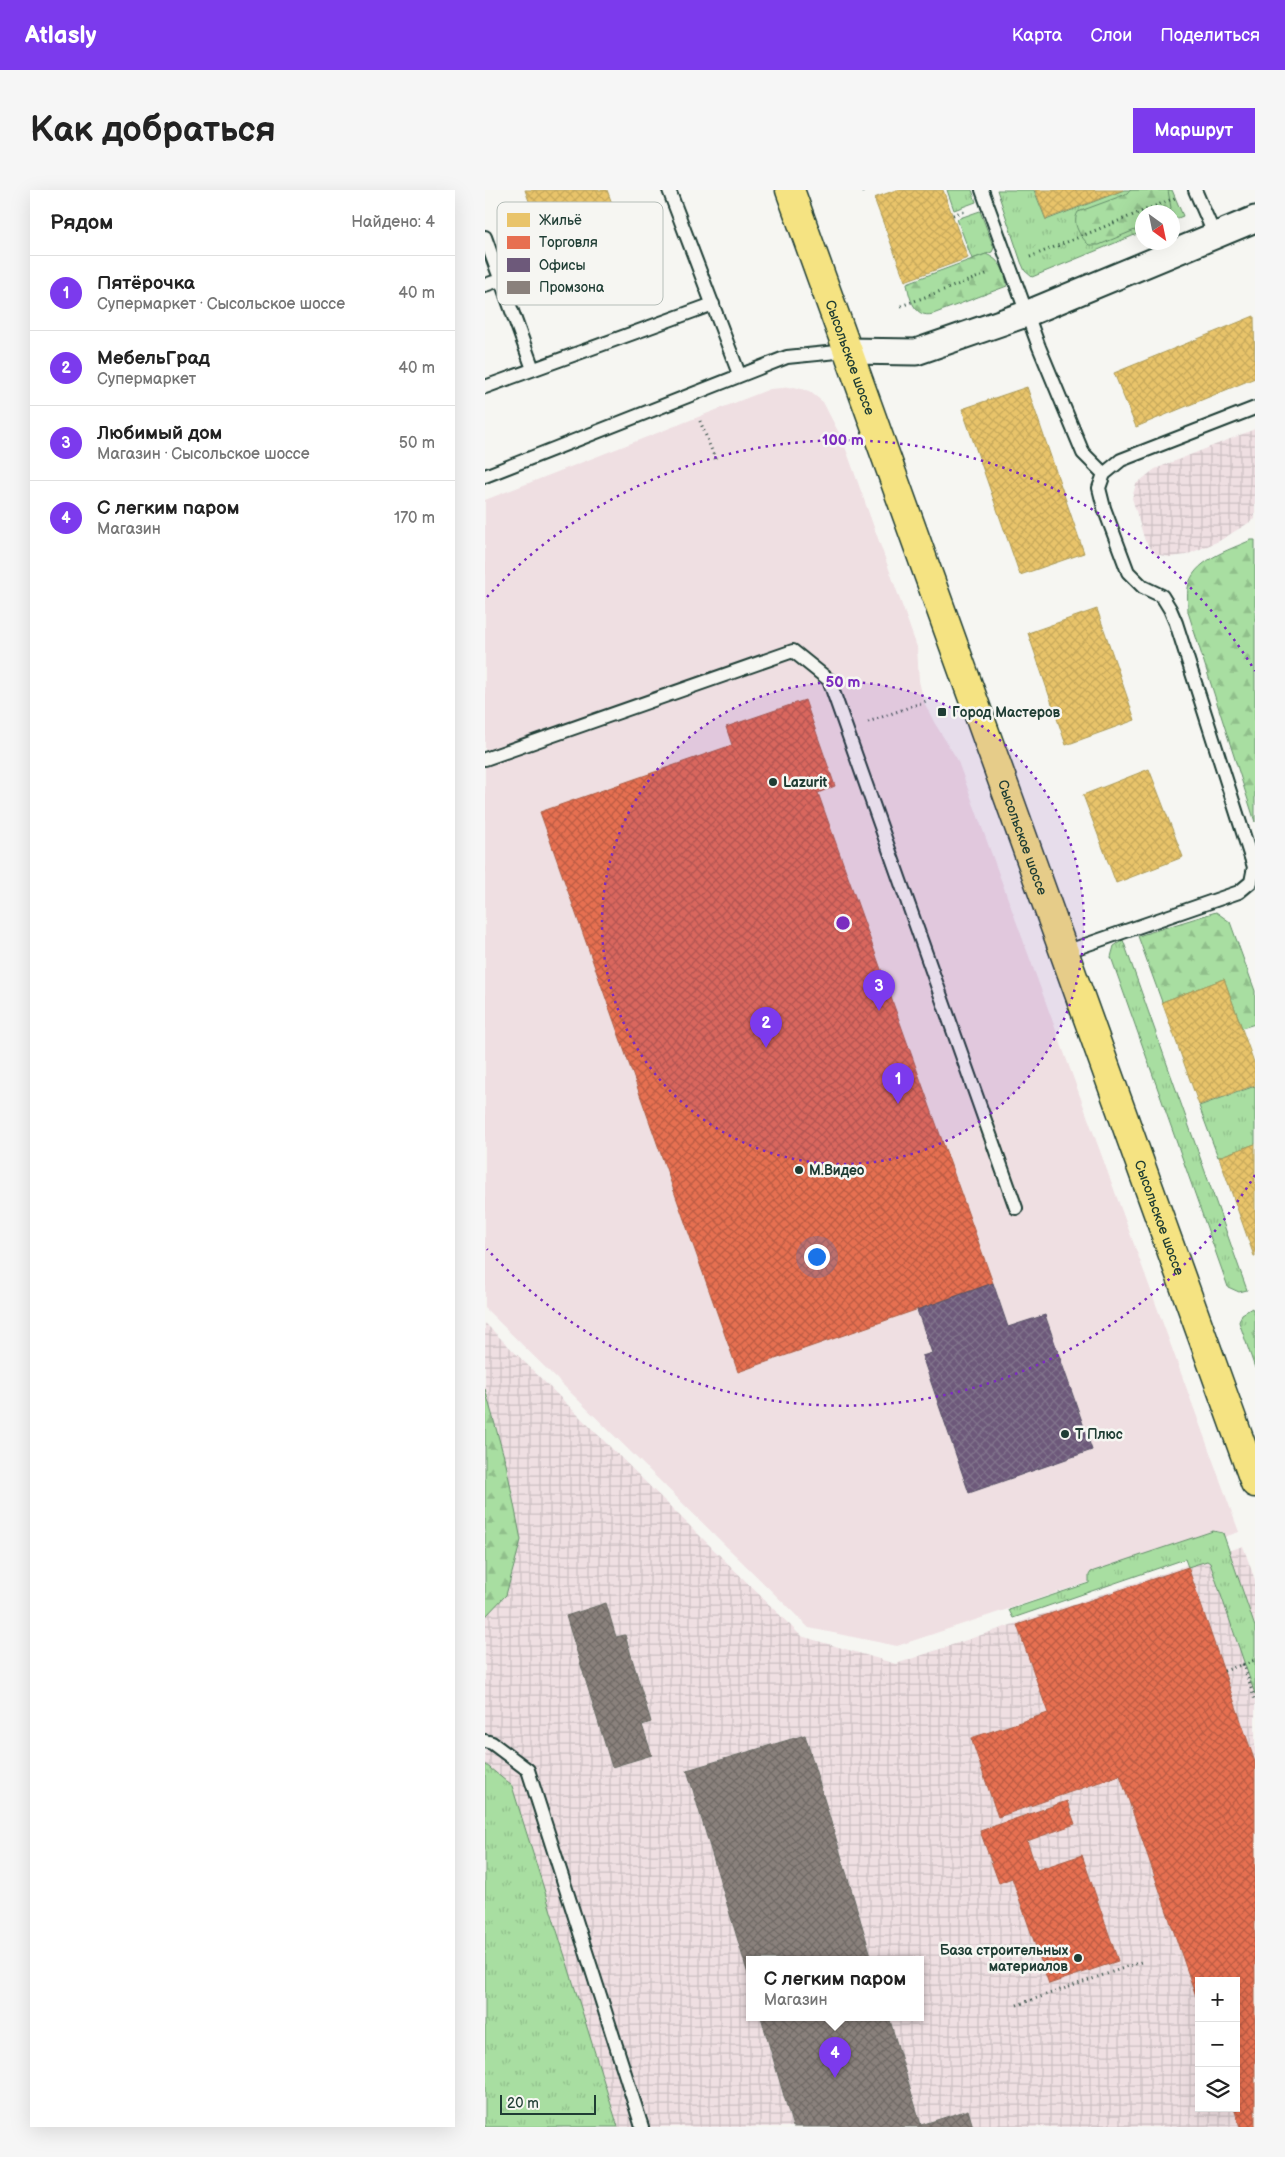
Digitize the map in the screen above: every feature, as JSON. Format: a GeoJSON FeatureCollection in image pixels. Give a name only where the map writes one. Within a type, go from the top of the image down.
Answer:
{"type":"FeatureCollection","features":[{"type":"Feature","properties":{"kind":"main road","name":"Сысольское шоссе"},"geometry":{"type":"LineString","coordinates":[[790,190],[1255,1483]]}},
{"type":"Feature","properties":{"kind":"street"},"geometry":{"type":"LineString","coordinates":[[847,351],[916,352],[1026,314],[1255,219]]}},
{"type":"Feature","properties":{"kind":"lane"},"geometry":{"type":"LineString","coordinates":[[669,190],[739,374]]}},
{"type":"Feature","properties":{"kind":"lane"},"geometry":{"type":"LineString","coordinates":[[981,190],[1026,314],[1083,453],[1104,474]]}},
{"type":"Feature","properties":{"kind":"lane"},"geometry":{"type":"LineString","coordinates":[[1195,190],[1215,236]]}},
{"type":"Feature","properties":{"kind":"lane"},"geometry":{"type":"LineString","coordinates":[[485,237],[497,271]]}},
{"type":"Feature","properties":{"kind":"lane"},"geometry":{"type":"LineString","coordinates":[[485,285],[497,281]]}},
{"type":"Feature","properties":{"kind":"lane"},"geometry":{"type":"LineString","coordinates":[[485,387],[713,304]]}},
{"type":"Feature","properties":{"kind":"lane"},"geometry":{"type":"LineString","coordinates":[[509,305],[533,369]]}},
{"type":"Feature","properties":{"kind":"lane"},"geometry":{"type":"LineString","coordinates":[[485,476],[739,374],[787,357],[847,351]]}},
{"type":"Feature","properties":{"kind":"lane"},"geometry":{"type":"LineString","coordinates":[[1065,952],[1239,892],[1251,882],[1254,866],[1176,623],[1170,608],[1161,596],[1143,586],[1128,572],[1104,508],[1099,488],[1104,474],[1121,460],[1255,408]]}},
{"type":"Feature","properties":{"kind":"lane"},"geometry":{"type":"LineString","coordinates":[[485,759],[793,652],[829,680],[1016,1208]]}},
{"type":"Feature","properties":{"kind":"lane"},"geometry":{"type":"LineString","coordinates":[[485,1741],[492,1743],[528,1770],[642,2127]]}},
{"type":"Feature","properties":{"kind":"path"},"geometry":{"type":"LineString","coordinates":[[901,306],[1008,266],[1176,197]]}},
{"type":"Feature","properties":{"kind":"path"},"geometry":{"type":"LineString","coordinates":[[700,421],[716,461]]}},
{"type":"Feature","properties":{"kind":"path"},"geometry":{"type":"LineString","coordinates":[[879,718],[929,700]]}},
{"type":"Feature","properties":{"kind":"path"},"geometry":{"type":"LineString","coordinates":[[1224,1671],[1255,1660]]}},
{"type":"Feature","properties":{"kind":"path"},"geometry":{"type":"LineString","coordinates":[[1243,1664],[1255,1700]]}},
{"type":"Feature","properties":{"kind":"path"},"geometry":{"type":"LineString","coordinates":[[1017,2006],[1144,1960]]}},
{"type":"Feature","properties":{"kind":"shaded area"},"geometry":{"type":"Polygon","coordinates":[[[794,387],[809,391],[823,402],[843,441],[917,647],[919,681],[924,702],[957,759],[1239,1532],[897,1646],[809,1628],[485,1308],[485,500],[770,389],[794,387]]]}},
{"type":"Feature","properties":{"kind":"shaded area"},"geometry":{"type":"Polygon","coordinates":[[[1255,429],[1255,519],[1219,541],[1186,555],[1170,557],[1155,554],[1145,541],[1132,498],[1136,484],[1155,469],[1255,429]]]}},
{"type":"Feature","properties":{"kind":"shaded area"},"geometry":{"type":"Polygon","coordinates":[[[485,1323],[801,1636],[896,1664],[1243,1546],[1255,1580],[1255,2127],[485,2127],[485,1323]]]}},
{"type":"Feature","properties":{"kind":"green space"},"geometry":{"type":"Polygon","coordinates":[[[947,190],[972,190],[976,202],[954,210],[947,190]]]}},
{"type":"Feature","properties":{"kind":"green space"},"geometry":{"type":"Polygon","coordinates":[[[997,190],[1034,190],[1046,220],[1124,190],[1172,190],[1178,205],[1135,205],[1135,235],[1032,277],[1025,271],[997,190]]]}},
{"type":"Feature","properties":{"kind":"green space"},"geometry":{"type":"Polygon","coordinates":[[[1131,190],[1168,190],[1170,205],[1135,205],[1135,230],[1099,245],[1089,245],[1076,226],[1078,212],[1124,195],[1131,190]]]}},
{"type":"Feature","properties":{"kind":"green space"},"geometry":{"type":"Polygon","coordinates":[[[980,211],[994,248],[992,252],[972,259],[957,219],[980,211]]]}},
{"type":"Feature","properties":{"kind":"green space"},"geometry":{"type":"Polygon","coordinates":[[[986,254],[995,259],[1001,266],[1007,286],[933,314],[927,315],[917,310],[911,301],[907,283],[986,254]]]}},
{"type":"Feature","properties":{"kind":"green space"},"geometry":{"type":"Polygon","coordinates":[[[1251,540],[1255,540],[1255,822],[1188,612],[1188,588],[1191,578],[1197,570],[1213,557],[1251,540]]]}},
{"type":"Feature","properties":{"kind":"green space"},"geometry":{"type":"Polygon","coordinates":[[[1216,912],[1230,922],[1255,991],[1255,1024],[1242,1028],[1224,979],[1162,1002],[1138,936],[1216,912]]]}},
{"type":"Feature","properties":{"kind":"green space"},"geometry":{"type":"Polygon","coordinates":[[[1123,940],[1247,1290],[1239,1292],[1228,1287],[1111,957],[1114,946],[1123,940]]]}},
{"type":"Feature","properties":{"kind":"green space"},"geometry":{"type":"Polygon","coordinates":[[[1255,1086],[1255,1144],[1218,1157],[1199,1106],[1255,1086]]]}},
{"type":"Feature","properties":{"kind":"green space"},"geometry":{"type":"Polygon","coordinates":[[[1252,1308],[1255,1316],[1255,1368],[1239,1322],[1242,1314],[1252,1308]]]}},
{"type":"Feature","properties":{"kind":"green space"},"geometry":{"type":"Polygon","coordinates":[[[485,1389],[506,1464],[521,1540],[506,1595],[485,1617],[485,1389]]]}},
{"type":"Feature","properties":{"kind":"green space"},"geometry":{"type":"Polygon","coordinates":[[[1213,1531],[1223,1533],[1255,1627],[1255,1694],[1210,1563],[1207,1561],[1188,1567],[1185,1559],[1013,1618],[1009,1610],[1089,1583],[1091,1572],[1213,1531]]]}},
{"type":"Feature","properties":{"kind":"green space"},"geometry":{"type":"Polygon","coordinates":[[[485,1764],[512,1786],[618,2127],[485,2127],[485,1764]]]}},
{"type":"Feature","properties":{"kind":"building: Жильё"},"geometry":{"type":"Polygon","coordinates":[[[525,190],[607,190],[611,202],[529,202],[525,190]]]}},
{"type":"Feature","properties":{"kind":"building: Жильё"},"geometry":{"type":"Polygon","coordinates":[[[896,190],[943,190],[968,258],[905,281],[874,198],[896,190]]]}},
{"type":"Feature","properties":{"kind":"building: Жильё"},"geometry":{"type":"Polygon","coordinates":[[[1035,190],[1123,190],[1046,219],[1035,190]]]}},
{"type":"Feature","properties":{"kind":"building: Жильё"},"geometry":{"type":"Polygon","coordinates":[[[1254,316],[1255,378],[1136,427],[1114,373],[1254,316]]]}},
{"type":"Feature","properties":{"kind":"building: Жильё"},"geometry":{"type":"Polygon","coordinates":[[[1027,387],[1084,553],[1020,575],[962,409],[1027,387]]]}},
{"type":"Feature","properties":{"kind":"building: Жильё"},"geometry":{"type":"Polygon","coordinates":[[[1097,609],[1135,720],[1066,745],[1028,633],[1097,609]]]}},
{"type":"Feature","properties":{"kind":"building: Жильё"},"geometry":{"type":"Polygon","coordinates":[[[1149,769],[1183,857],[1116,883],[1083,795],[1149,769]]]}},
{"type":"Feature","properties":{"kind":"building: Жильё"},"geometry":{"type":"Polygon","coordinates":[[[1224,979],[1255,1065],[1255,1085],[1199,1105],[1162,1002],[1224,979]]]}},
{"type":"Feature","properties":{"kind":"building: Жильё"},"geometry":{"type":"Polygon","coordinates":[[[1255,1144],[1255,1256],[1254,1256],[1219,1157],[1255,1144]]]}},
{"type":"Feature","properties":{"kind":"building: Торговля"},"geometry":{"type":"Polygon","coordinates":[[[805,700],[835,786],[818,793],[993,1283],[738,1372],[540,812],[732,745],[726,727],[805,700]]]}},
{"type":"Feature","properties":{"kind":"building: Торговля"},"geometry":{"type":"Polygon","coordinates":[[[1188,1567],[1255,1762],[1255,2127],[1240,2127],[1235,2112],[1240,2112],[1240,1977],[1195,1977],[1195,1993],[1120,1775],[998,1817],[971,1738],[1048,1713],[1017,1625],[1188,1567]]]}},
{"type":"Feature","properties":{"kind":"building: Торговля"},"geometry":{"type":"Polygon","coordinates":[[[1067,1801],[1075,1824],[1027,1841],[1037,1870],[1082,1855],[1118,1961],[1049,1984],[1012,1878],[999,1883],[980,1831],[1067,1801]]]}},
{"type":"Feature","properties":{"kind":"building: Офисы"},"geometry":{"type":"Polygon","coordinates":[[[993,1283],[1008,1327],[1045,1315],[1092,1450],[969,1493],[922,1356],[932,1353],[917,1310],[993,1283]]]}},
{"type":"Feature","properties":{"kind":"building: Промзона"},"geometry":{"type":"Polygon","coordinates":[[[606,1603],[616,1637],[625,1635],[651,1722],[642,1725],[652,1755],[612,1767],[566,1616],[606,1603]]]}},
{"type":"Feature","properties":{"kind":"building: Промзона"},"geometry":{"type":"Polygon","coordinates":[[[805,1735],[871,1956],[746,1956],[746,1968],[687,1770],[805,1735]]]}},
{"type":"Feature","properties":{"kind":"building: Промзона"},"geometry":{"type":"Polygon","coordinates":[[[762,2021],[890,2021],[921,2125],[968,2110],[973,2127],[793,2127],[762,2021]]]}},
{"type":"Feature","properties":{"kind":"place","name":"Город Мастеров"},"geometry":{"type":"Point","coordinates":[942,712]}},
{"type":"Feature","properties":{"kind":"place","name":"Lazurit"},"geometry":{"type":"Point","coordinates":[773,782]}},
{"type":"Feature","properties":{"kind":"place","name":"Любимый дом"},"geometry":{"type":"Point","coordinates":[879,1011]}},
{"type":"Feature","properties":{"kind":"place","name":"МебельГрад"},"geometry":{"type":"Point","coordinates":[766,1048]}},
{"type":"Feature","properties":{"kind":"place","name":"Пятёрочка"},"geometry":{"type":"Point","coordinates":[898,1104]}},
{"type":"Feature","properties":{"kind":"place","name":"М.Видео"},"geometry":{"type":"Point","coordinates":[799,1170]}},
{"type":"Feature","properties":{"kind":"place","name":"Т Плюс"},"geometry":{"type":"Point","coordinates":[1065,1434]}},
{"type":"Feature","properties":{"kind":"place","name":"База строительных материалов"},"geometry":{"type":"Point","coordinates":[1078,1958]}},
{"type":"Feature","properties":{"kind":"place","name":"С легким паром"},"geometry":{"type":"Point","coordinates":[835,2078]}}]}
